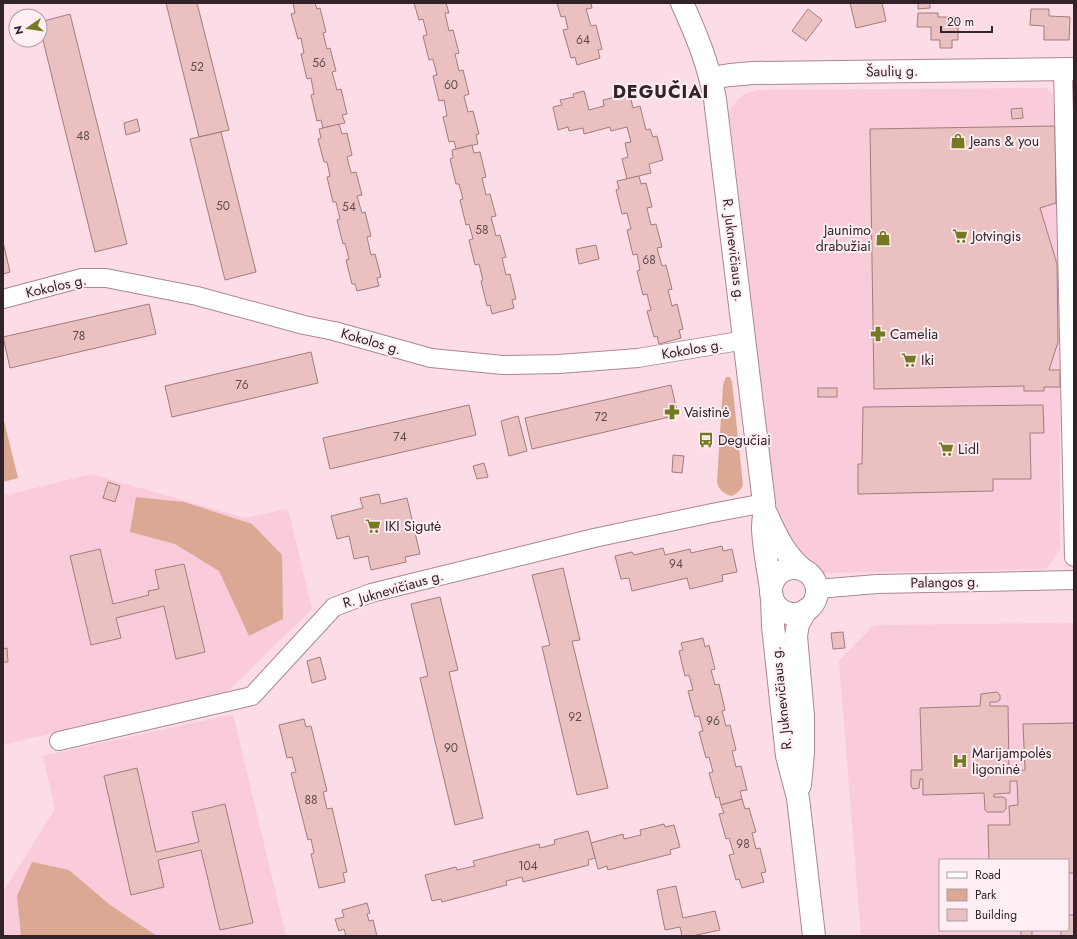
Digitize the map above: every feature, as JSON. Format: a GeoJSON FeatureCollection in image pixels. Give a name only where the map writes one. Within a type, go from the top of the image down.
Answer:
{"type":"FeatureCollection","features":[{"type":"Feature","properties":{"kind":"street","name":"R. Juknevičiaus g."},"geometry":{"type":"LineString","coordinates":[[682,3],[700,44],[711,78],[718,120],[765,508],[763,526],[764,548],[771,593],[773,626],[787,756],[798,798],[814,936]]}},
{"type":"Feature","properties":{"kind":"street","name":"Šaulių g."},"geometry":{"type":"LineString","coordinates":[[711,78],[753,73],[1068,69]]}},
{"type":"Feature","properties":{"kind":"street"},"geometry":{"type":"LineString","coordinates":[[1068,69],[1074,557]]}},
{"type":"Feature","properties":{"kind":"street","name":"Kokolos g."},"geometry":{"type":"LineString","coordinates":[[3,299],[82,278],[106,278],[198,296],[432,358],[503,365],[559,364],[638,358],[745,340]]}},
{"type":"Feature","properties":{"kind":"street","name":"R. Juknevičiaus g."},"geometry":{"type":"LineString","coordinates":[[765,508],[781,544],[792,560],[802,569]]}},
{"type":"Feature","properties":{"kind":"street","name":"R. Juknevičiaus g."},"geometry":{"type":"LineString","coordinates":[[59,741],[252,696],[334,606],[372,593],[594,538],[712,513],[765,508]]}},
{"type":"Feature","properties":{"kind":"street"},"geometry":{"type":"LineString","coordinates":[[793,567],[802,569],[812,576],[817,588],[814,601],[806,610],[792,614],[779,608],[771,593],[773,581],[778,574],[785,569],[793,567]]}},
{"type":"Feature","properties":{"kind":"street","name":"Palangos g."},"geometry":{"type":"LineString","coordinates":[[817,588],[877,584],[1074,580]]}},
{"type":"Feature","properties":{"kind":"street","name":"R. Juknevičiaus g."},"geometry":{"type":"LineString","coordinates":[[798,798],[803,753],[803,716],[796,636],[798,624],[806,610]]}},
{"type":"Feature","properties":{"kind":"shaded area"},"geometry":{"type":"Polygon","coordinates":[[[1046,88],[1053,95],[1055,126],[1060,370],[1060,550],[1046,569],[824,573],[811,569],[778,520],[729,112],[737,100],[744,94],[758,90],[1046,88]]]}},
{"type":"Feature","properties":{"kind":"shaded area"},"geometry":{"type":"Polygon","coordinates":[[[91,474],[245,518],[288,509],[312,609],[228,691],[3,745],[3,496],[91,474]]]}},
{"type":"Feature","properties":{"kind":"shaded area","name":"Marijampolės ligoninė"},"geometry":{"type":"Polygon","coordinates":[[[1074,623],[1074,936],[861,936],[839,661],[874,625],[1074,623]]]}},
{"type":"Feature","properties":{"kind":"shaded area"},"geometry":{"type":"Polygon","coordinates":[[[233,714],[286,936],[3,936],[3,892],[55,809],[43,756],[233,714]]]}},
{"type":"Feature","properties":{"kind":"green space"},"geometry":{"type":"Polygon","coordinates":[[[726,377],[730,377],[732,382],[743,485],[738,492],[731,496],[722,491],[717,482],[723,385],[726,377]]]}},
{"type":"Feature","properties":{"kind":"green space"},"geometry":{"type":"Polygon","coordinates":[[[3,417],[18,478],[3,482],[3,417]]]}},
{"type":"Feature","properties":{"kind":"green space"},"geometry":{"type":"Polygon","coordinates":[[[136,497],[184,502],[252,524],[282,555],[283,619],[249,636],[219,571],[175,544],[130,532],[136,497]]]}},
{"type":"Feature","properties":{"kind":"green space"},"geometry":{"type":"Polygon","coordinates":[[[32,862],[69,870],[110,905],[157,936],[21,936],[17,896],[32,862]]]}},
{"type":"Feature","properties":{"kind":"building"},"geometry":{"type":"Polygon","coordinates":[[[166,3],[197,3],[229,130],[199,137],[166,3]]]}},
{"type":"Feature","properties":{"kind":"building"},"geometry":{"type":"Polygon","coordinates":[[[293,3],[315,3],[317,9],[320,8],[326,32],[323,33],[327,49],[330,48],[336,71],[332,72],[337,90],[341,89],[347,114],[342,115],[345,123],[323,128],[321,120],[317,121],[311,95],[314,94],[311,78],[307,79],[301,54],[304,53],[301,38],[298,39],[291,14],[295,13],[293,3]]]}},
{"type":"Feature","properties":{"kind":"building"},"geometry":{"type":"Polygon","coordinates":[[[414,3],[446,3],[449,13],[445,13],[449,31],[453,30],[459,53],[455,54],[459,71],[463,70],[469,94],[464,96],[468,112],[473,111],[479,134],[476,135],[478,144],[456,149],[454,141],[449,142],[443,117],[447,116],[444,100],[439,101],[433,76],[437,75],[433,59],[429,60],[423,36],[427,35],[423,19],[419,20],[414,3]]]}},
{"type":"Feature","properties":{"kind":"building"},"geometry":{"type":"Polygon","coordinates":[[[557,3],[591,3],[592,8],[586,9],[591,26],[596,25],[602,49],[598,50],[600,58],[577,65],[575,57],[571,58],[563,30],[568,29],[565,16],[561,17],[557,3]]]}},
{"type":"Feature","properties":{"kind":"building"},"geometry":{"type":"Polygon","coordinates":[[[850,3],[882,3],[886,21],[856,28],[850,3]]]}},
{"type":"Feature","properties":{"kind":"building"},"geometry":{"type":"Polygon","coordinates":[[[918,3],[930,3],[930,8],[918,9],[918,3]]]}},
{"type":"Feature","properties":{"kind":"building"},"geometry":{"type":"Polygon","coordinates":[[[808,9],[822,20],[806,41],[792,31],[808,9]]]}},
{"type":"Feature","properties":{"kind":"building"},"geometry":{"type":"Polygon","coordinates":[[[1031,9],[1049,9],[1049,16],[1070,17],[1069,40],[1044,40],[1044,26],[1030,25],[1031,9]]]}},
{"type":"Feature","properties":{"kind":"building"},"geometry":{"type":"Polygon","coordinates":[[[918,13],[938,13],[938,17],[958,17],[958,40],[952,40],[952,48],[940,48],[940,40],[931,40],[931,27],[917,27],[918,13]]]}},
{"type":"Feature","properties":{"kind":"building"},"geometry":{"type":"Polygon","coordinates":[[[70,14],[127,244],[95,252],[45,48],[48,48],[48,20],[70,14]]]}},
{"type":"Feature","properties":{"kind":"building"},"geometry":{"type":"Polygon","coordinates":[[[584,91],[589,110],[604,106],[603,100],[616,97],[616,94],[629,91],[633,108],[640,106],[646,130],[650,129],[653,137],[657,136],[663,160],[649,164],[651,173],[627,179],[622,159],[628,157],[625,143],[631,142],[627,127],[611,131],[610,127],[584,134],[583,128],[569,131],[568,127],[558,130],[553,107],[562,105],[560,100],[574,97],[573,94],[584,91]]]}},
{"type":"Feature","properties":{"kind":"building"},"geometry":{"type":"Polygon","coordinates":[[[1022,108],[1023,118],[1012,119],[1011,109],[1022,108]]]}},
{"type":"Feature","properties":{"kind":"building"},"geometry":{"type":"Polygon","coordinates":[[[137,119],[140,131],[126,135],[124,123],[137,119]]]}},
{"type":"Feature","properties":{"kind":"building"},"geometry":{"type":"Polygon","coordinates":[[[339,124],[342,134],[347,133],[352,155],[347,157],[351,173],[356,172],[362,195],[357,196],[362,213],[365,212],[371,236],[367,237],[371,255],[375,254],[381,277],[377,278],[379,286],[357,291],[355,284],[352,284],[346,260],[349,259],[345,243],[343,244],[337,220],[340,219],[336,202],[333,202],[327,177],[330,176],[327,162],[324,162],[318,139],[321,138],[319,129],[339,124]]]}},
{"type":"Feature","properties":{"kind":"building","name":"Jotvingis"},"geometry":{"type":"Polygon","coordinates":[[[1055,126],[1056,203],[1040,208],[1057,264],[1058,342],[1049,370],[1060,370],[1060,387],[1044,387],[1044,391],[1024,391],[1024,386],[874,389],[870,129],[1055,126]]]}},
{"type":"Feature","properties":{"kind":"building"},"geometry":{"type":"Polygon","coordinates":[[[221,132],[256,272],[225,280],[190,139],[221,132]]]}},
{"type":"Feature","properties":{"kind":"building"},"geometry":{"type":"Polygon","coordinates":[[[472,145],[474,153],[480,152],[486,177],[482,178],[486,195],[490,194],[496,216],[491,217],[496,236],[500,235],[506,257],[502,258],[506,275],[510,274],[516,299],[512,300],[514,308],[492,314],[490,305],[487,306],[481,281],[483,280],[479,264],[475,265],[469,240],[473,239],[469,224],[466,225],[460,200],[463,199],[459,184],[456,184],[450,159],[453,158],[452,150],[472,145]]]}},
{"type":"Feature","properties":{"kind":"building"},"geometry":{"type":"Polygon","coordinates":[[[639,176],[641,184],[646,183],[652,207],[647,208],[651,225],[656,224],[662,247],[657,248],[662,266],[666,265],[672,289],[668,290],[672,306],[677,304],[683,329],[679,330],[681,338],[659,344],[657,336],[654,337],[647,311],[651,310],[647,294],[643,295],[637,271],[640,270],[637,254],[633,255],[627,230],[631,229],[627,213],[622,214],[616,190],[619,189],[617,181],[639,176]]]}},
{"type":"Feature","properties":{"kind":"building"},"geometry":{"type":"Polygon","coordinates":[[[3,242],[10,272],[3,274],[3,242]]]}},
{"type":"Feature","properties":{"kind":"building"},"geometry":{"type":"Polygon","coordinates":[[[596,245],[599,259],[579,264],[576,249],[596,245]]]}},
{"type":"Feature","properties":{"kind":"building"},"geometry":{"type":"Polygon","coordinates":[[[149,304],[156,334],[10,368],[3,337],[149,304]]]}},
{"type":"Feature","properties":{"kind":"building"},"geometry":{"type":"Polygon","coordinates":[[[311,352],[318,383],[172,417],[165,386],[311,352]]]}},
{"type":"Feature","properties":{"kind":"building"},"geometry":{"type":"Polygon","coordinates":[[[671,385],[678,415],[532,449],[525,418],[671,385]]]}},
{"type":"Feature","properties":{"kind":"building"},"geometry":{"type":"Polygon","coordinates":[[[818,388],[837,388],[837,397],[818,397],[818,388]]]}},
{"type":"Feature","properties":{"kind":"building"},"geometry":{"type":"Polygon","coordinates":[[[469,405],[476,435],[330,469],[323,438],[469,405]]]}},
{"type":"Feature","properties":{"kind":"building","name":"Lidl"},"geometry":{"type":"Polygon","coordinates":[[[1043,405],[1044,433],[1030,433],[1031,479],[993,479],[993,491],[858,494],[858,464],[862,464],[863,407],[1043,405]]]}},
{"type":"Feature","properties":{"kind":"building"},"geometry":{"type":"Polygon","coordinates":[[[518,416],[527,451],[509,456],[501,421],[518,416]]]}},
{"type":"Feature","properties":{"kind":"building"},"geometry":{"type":"Polygon","coordinates":[[[673,455],[684,456],[682,473],[672,472],[673,455]]]}},
{"type":"Feature","properties":{"kind":"building"},"geometry":{"type":"Polygon","coordinates":[[[484,463],[488,477],[477,479],[473,466],[484,463]]]}},
{"type":"Feature","properties":{"kind":"building"},"geometry":{"type":"Polygon","coordinates":[[[108,482],[120,486],[115,502],[103,498],[108,482]]]}},
{"type":"Feature","properties":{"kind":"building","name":"IKI Sigutė"},"geometry":{"type":"Polygon","coordinates":[[[379,494],[381,504],[407,498],[420,554],[405,557],[406,562],[371,570],[368,556],[354,559],[349,536],[337,539],[331,516],[363,508],[360,498],[379,494]]]}},
{"type":"Feature","properties":{"kind":"building"},"geometry":{"type":"Polygon","coordinates":[[[722,546],[723,551],[732,549],[737,572],[722,575],[723,581],[690,589],[687,578],[632,591],[629,578],[621,579],[615,556],[632,552],[634,555],[663,548],[665,555],[690,549],[691,553],[722,546]]]}},
{"type":"Feature","properties":{"kind":"building"},"geometry":{"type":"Polygon","coordinates":[[[100,549],[113,604],[149,595],[148,591],[159,589],[155,570],[184,564],[205,652],[176,659],[164,606],[116,618],[121,638],[91,645],[70,556],[100,549]]]}},
{"type":"Feature","properties":{"kind":"building"},"geometry":{"type":"Polygon","coordinates":[[[563,568],[580,640],[572,641],[608,788],[577,795],[542,647],[550,645],[532,575],[563,568]]]}},
{"type":"Feature","properties":{"kind":"building"},"geometry":{"type":"Polygon","coordinates":[[[440,597],[458,670],[449,672],[483,818],[455,825],[420,678],[428,676],[411,604],[440,597]]]}},
{"type":"Feature","properties":{"kind":"building"},"geometry":{"type":"Polygon","coordinates":[[[843,632],[845,648],[833,649],[831,633],[843,632]]]}},
{"type":"Feature","properties":{"kind":"building"},"geometry":{"type":"Polygon","coordinates":[[[703,638],[705,647],[709,645],[715,669],[711,670],[715,685],[719,684],[725,710],[722,711],[726,726],[730,725],[736,750],[732,751],[736,767],[741,766],[747,790],[740,791],[742,799],[721,805],[719,797],[716,798],[709,773],[713,772],[709,757],[706,758],[699,732],[703,731],[699,716],[695,717],[688,691],[693,690],[689,675],[685,676],[679,651],[683,650],[681,643],[703,638]]]}},
{"type":"Feature","properties":{"kind":"building"},"geometry":{"type":"Polygon","coordinates":[[[7,648],[8,662],[3,662],[3,649],[7,648]]]}},
{"type":"Feature","properties":{"kind":"building"},"geometry":{"type":"Polygon","coordinates":[[[320,657],[326,679],[312,683],[307,661],[320,657]]]}},
{"type":"Feature","properties":{"kind":"building"},"geometry":{"type":"Polygon","coordinates":[[[997,692],[1000,695],[1000,700],[997,702],[990,702],[990,706],[1008,706],[1009,771],[1025,770],[1023,724],[1074,723],[1074,873],[1069,873],[1069,859],[989,859],[988,825],[1010,825],[1009,806],[1018,805],[1017,781],[1010,781],[1010,793],[994,794],[994,797],[1003,797],[1006,799],[1006,809],[1003,812],[987,812],[985,810],[984,793],[923,795],[923,779],[920,779],[919,788],[913,789],[911,786],[911,770],[922,770],[920,708],[980,706],[981,694],[997,692]]]}},
{"type":"Feature","properties":{"kind":"building"},"geometry":{"type":"Polygon","coordinates":[[[304,719],[306,727],[311,726],[327,791],[323,792],[327,809],[332,808],[347,872],[343,873],[345,882],[319,888],[311,854],[314,853],[311,839],[308,840],[291,773],[296,772],[292,757],[287,758],[279,725],[304,719]]]}},
{"type":"Feature","properties":{"kind":"building"},"geometry":{"type":"Polygon","coordinates":[[[137,768],[156,852],[199,842],[192,812],[225,804],[253,923],[220,930],[201,850],[158,860],[164,887],[131,895],[104,776],[137,768]]]}},
{"type":"Feature","properties":{"kind":"building"},"geometry":{"type":"Polygon","coordinates":[[[742,799],[745,809],[749,808],[756,832],[752,833],[756,849],[760,848],[766,872],[761,873],[764,882],[742,888],[739,879],[736,880],[729,855],[734,854],[729,838],[726,839],[719,814],[724,813],[721,805],[742,799]]]}},
{"type":"Feature","properties":{"kind":"building"},"geometry":{"type":"Polygon","coordinates":[[[664,824],[665,827],[674,825],[680,847],[670,850],[671,854],[608,870],[607,866],[598,869],[591,843],[623,834],[624,839],[641,835],[640,830],[664,824]]]}},
{"type":"Feature","properties":{"kind":"building"},"geometry":{"type":"Polygon","coordinates":[[[588,831],[595,858],[588,860],[589,865],[523,882],[522,877],[506,881],[507,885],[442,902],[441,899],[432,901],[425,875],[456,867],[457,870],[475,866],[473,861],[539,844],[540,848],[555,844],[554,840],[588,831]]]}},
{"type":"Feature","properties":{"kind":"building"},"geometry":{"type":"Polygon","coordinates":[[[676,886],[683,918],[715,911],[720,930],[692,936],[682,936],[680,927],[665,930],[657,890],[676,886]]]}},
{"type":"Feature","properties":{"kind":"building"},"geometry":{"type":"Polygon","coordinates":[[[367,903],[370,913],[367,914],[369,921],[373,920],[377,936],[346,936],[344,929],[339,931],[335,919],[344,917],[342,910],[367,903]]]}},
{"type":"Feature","properties":{"kind":"building"},"geometry":{"type":"Polygon","coordinates":[[[1069,915],[1074,915],[1074,936],[1061,936],[1061,931],[1069,931],[1069,915]]]}},
{"type":"Feature","properties":{"kind":"building"},"geometry":{"type":"Polygon","coordinates":[[[1021,931],[1032,931],[1032,936],[1021,936],[1021,931]]]}},
{"type":"Feature","properties":{"kind":"place","name":"Jeans & you"},"geometry":{"type":"Point","coordinates":[958,141]}},
{"type":"Feature","properties":{"kind":"place","name":"Jotvingis"},"geometry":{"type":"Point","coordinates":[960,236]}},
{"type":"Feature","properties":{"kind":"place","name":"Jaunimo drabužiai"},"geometry":{"type":"Point","coordinates":[883,238]}},
{"type":"Feature","properties":{"kind":"place","name":"Camelia"},"geometry":{"type":"Point","coordinates":[878,334]}},
{"type":"Feature","properties":{"kind":"place","name":"Iki"},"geometry":{"type":"Point","coordinates":[909,360]}},
{"type":"Feature","properties":{"kind":"place","name":"Vaistinė"},"geometry":{"type":"Point","coordinates":[672,412]}},
{"type":"Feature","properties":{"kind":"place","name":"Degučiai"},"geometry":{"type":"Point","coordinates":[706,440]}},
{"type":"Feature","properties":{"kind":"place","name":"Lidl"},"geometry":{"type":"Point","coordinates":[946,449]}},
{"type":"Feature","properties":{"kind":"place","name":"IKI Sigutė"},"geometry":{"type":"Point","coordinates":[373,526]}},
{"type":"Feature","properties":{"kind":"place","name":"Marijampolės ligoninė"},"geometry":{"type":"Point","coordinates":[960,761]}},
{"type":"Feature","properties":{"kind":"district","name":"DEGUČIAI"},"geometry":{"type":"Point","coordinates":[661,92]}}]}
